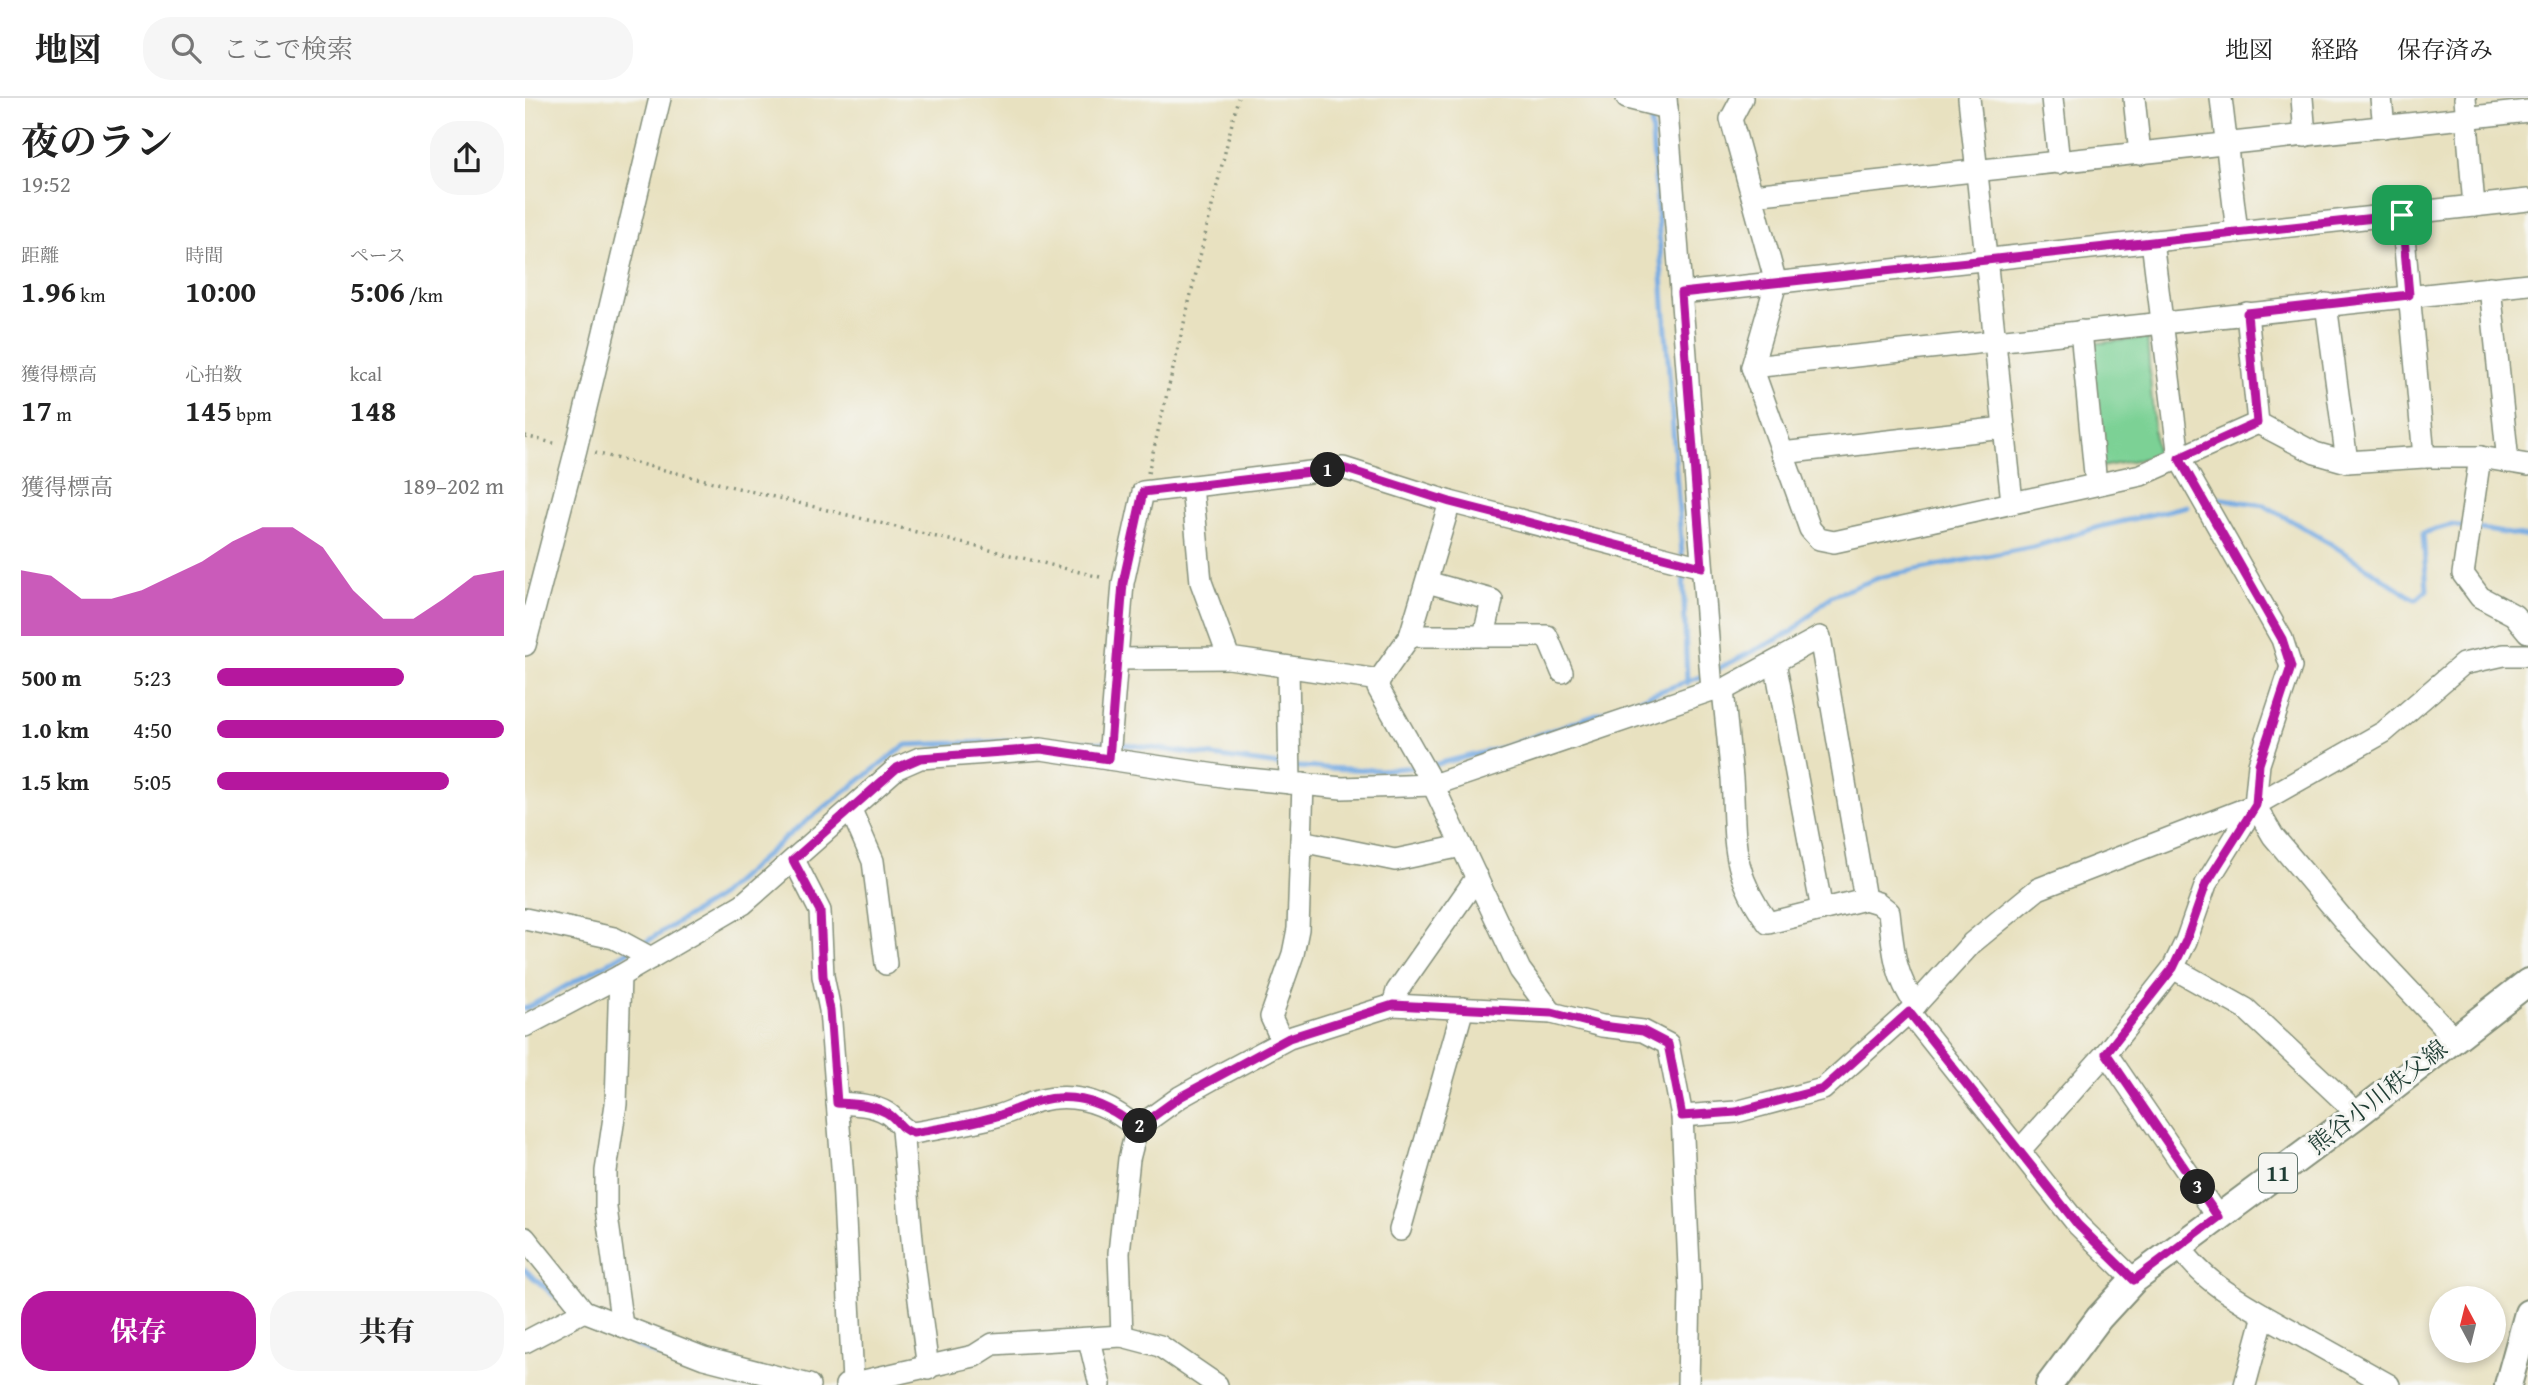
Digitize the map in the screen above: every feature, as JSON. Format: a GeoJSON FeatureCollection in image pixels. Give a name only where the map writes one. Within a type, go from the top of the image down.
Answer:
{"type":"FeatureCollection","features":[{"type":"Feature","properties":{"kind":"main road","name":"熊谷小川秩父線"},"geometry":{"type":"LineString","coordinates":[[2049,1385],[2099,1318],[2134,1280],[2358,1114],[2528,982]]}},
{"type":"Feature","properties":{"kind":"main road"},"geometry":{"type":"LineString","coordinates":[[2508,1385],[2528,1313]]}},
{"type":"Feature","properties":{"kind":"street"},"geometry":{"type":"LineString","coordinates":[[525,645],[576,449],[660,98]]}},
{"type":"Feature","properties":{"kind":"street"},"geometry":{"type":"LineString","coordinates":[[1627,98],[1667,103],[1709,660],[1732,779],[1734,847],[1738,868],[1751,899],[1768,923],[1865,899],[1878,903],[1889,912],[1894,965],[1912,1008],[2078,1225],[2134,1280]]}},
{"type":"Feature","properties":{"kind":"street"},"geometry":{"type":"LineString","coordinates":[[1742,98],[1731,119],[1776,283],[1752,367],[1810,529],[1819,539],[1834,542],[2141,475],[2257,423]]}},
{"type":"Feature","properties":{"kind":"street"},"geometry":{"type":"LineString","coordinates":[[1969,98],[2012,502]]}},
{"type":"Feature","properties":{"kind":"street"},"geometry":{"type":"LineString","coordinates":[[2052,98],[2059,163]]}},
{"type":"Feature","properties":{"kind":"street"},"geometry":{"type":"LineString","coordinates":[[2134,98],[2140,154]]}},
{"type":"Feature","properties":{"kind":"street"},"geometry":{"type":"LineString","coordinates":[[2221,98],[2237,232]]}},
{"type":"Feature","properties":{"kind":"street"},"geometry":{"type":"LineString","coordinates":[[2301,98],[2305,136]]}},
{"type":"Feature","properties":{"kind":"street"},"geometry":{"type":"LineString","coordinates":[[2381,98],[2384,127]]}},
{"type":"Feature","properties":{"kind":"street"},"geometry":{"type":"LineString","coordinates":[[1752,195],[2384,127],[2466,108],[2528,111]]}},
{"type":"Feature","properties":{"kind":"street"},"geometry":{"type":"LineString","coordinates":[[2466,108],[2474,206]]}},
{"type":"Feature","properties":{"kind":"street"},"geometry":{"type":"LineString","coordinates":[[1681,293],[2528,200]]}},
{"type":"Feature","properties":{"kind":"street"},"geometry":{"type":"LineString","coordinates":[[2402,215],[2424,457]]}},
{"type":"Feature","properties":{"kind":"street"},"geometry":{"type":"LineString","coordinates":[[2020,1150],[2106,1053],[2173,968],[2186,941],[2206,884],[2256,805],[2259,764],[2291,667],[2282,639],[2179,458],[2153,241]]}},
{"type":"Feature","properties":{"kind":"street"},"geometry":{"type":"LineString","coordinates":[[1752,367],[2528,284]]}},
{"type":"Feature","properties":{"kind":"street"},"geometry":{"type":"LineString","coordinates":[[2257,423],[2315,453],[2347,462],[2424,457],[2480,457],[2518,463],[2490,287]]}},
{"type":"Feature","properties":{"kind":"street"},"geometry":{"type":"LineString","coordinates":[[2326,304],[2347,462]]}},
{"type":"Feature","properties":{"kind":"street"},"geometry":{"type":"LineString","coordinates":[[2247,313],[2257,423]]}},
{"type":"Feature","properties":{"kind":"street"},"geometry":{"type":"LineString","coordinates":[[2081,331],[2096,484]]}},
{"type":"Feature","properties":{"kind":"street"},"geometry":{"type":"LineString","coordinates":[[1782,453],[2004,428]]}},
{"type":"Feature","properties":{"kind":"street"},"geometry":{"type":"LineString","coordinates":[[2480,457],[2463,574],[2480,597],[2514,615],[2528,632]]}},
{"type":"Feature","properties":{"kind":"street"},"geometry":{"type":"LineString","coordinates":[[1109,759],[1123,583],[1143,492],[1343,468],[1450,502],[1702,567]]}},
{"type":"Feature","properties":{"kind":"street"},"geometry":{"type":"LineString","coordinates":[[1192,486],[1201,582],[1229,658]]}},
{"type":"Feature","properties":{"kind":"street"},"geometry":{"type":"LineString","coordinates":[[1450,502],[1410,636],[1379,680],[1378,688],[1433,785],[1520,970],[1552,1013]]}},
{"type":"Feature","properties":{"kind":"street"},"geometry":{"type":"LineString","coordinates":[[1427,582],[1492,600],[1484,636]]}},
{"type":"Feature","properties":{"kind":"street"},"geometry":{"type":"LineString","coordinates":[[1410,636],[1548,636],[1562,672]]}},
{"type":"Feature","properties":{"kind":"street"},"geometry":{"type":"LineString","coordinates":[[525,1026],[744,904],[897,768],[920,758],[1041,749],[1342,788],[1433,785],[1715,689],[1775,662],[1819,637],[1865,899]]}},
{"type":"Feature","properties":{"kind":"street"},"geometry":{"type":"LineString","coordinates":[[1682,1116],[1736,1112],[1823,1089],[1912,1008],[1972,943],[2038,890],[2256,805],[2384,732],[2463,664],[2504,655],[2528,655]]}},
{"type":"Feature","properties":{"kind":"street"},"geometry":{"type":"LineString","coordinates":[[1117,659],[1229,658],[1379,680]]}},
{"type":"Feature","properties":{"kind":"street"},"geometry":{"type":"LineString","coordinates":[[1775,662],[1822,909]]}},
{"type":"Feature","properties":{"kind":"street"},"geometry":{"type":"LineString","coordinates":[[1282,1041],[1271,1017],[1298,929],[1301,841],[1288,667]]}},
{"type":"Feature","properties":{"kind":"street"},"geometry":{"type":"LineString","coordinates":[[2256,805],[2273,836],[2352,930],[2454,1038]]}},
{"type":"Feature","properties":{"kind":"street"},"geometry":{"type":"LineString","coordinates":[[851,810],[873,861],[886,964]]}},
{"type":"Feature","properties":{"kind":"street"},"geometry":{"type":"LineString","coordinates":[[1301,841],[1395,860],[1462,846]]}},
{"type":"Feature","properties":{"kind":"street"},"geometry":{"type":"LineString","coordinates":[[793,860],[820,911],[822,966],[830,1010],[837,1103],[849,1384],[928,1369],[974,1356],[993,1344],[1122,1336],[1160,1346],[1217,1385]]}},
{"type":"Feature","properties":{"kind":"street"},"geometry":{"type":"LineString","coordinates":[[1393,1005],[1397,990],[1477,877]]}},
{"type":"Feature","properties":{"kind":"street"},"geometry":{"type":"LineString","coordinates":[[525,919],[614,939],[650,958]]}},
{"type":"Feature","properties":{"kind":"street"},"geometry":{"type":"LineString","coordinates":[[2173,968],[2246,1009],[2358,1114]]}},
{"type":"Feature","properties":{"kind":"street"},"geometry":{"type":"LineString","coordinates":[[620,975],[616,1104],[606,1171],[605,1208],[622,1326]]}},
{"type":"Feature","properties":{"kind":"street"},"geometry":{"type":"LineString","coordinates":[[1122,1336],[1119,1253],[1129,1159],[1137,1128],[1180,1097],[1282,1041],[1393,1005],[1552,1013],[1602,1026],[1643,1031],[1668,1044],[1682,1116],[1690,1288],[1688,1385]]}},
{"type":"Feature","properties":{"kind":"street"},"geometry":{"type":"LineString","coordinates":[[1400,1230],[1463,1008]]}},
{"type":"Feature","properties":{"kind":"street"},"geometry":{"type":"LineString","coordinates":[[2106,1053],[2218,1217]]}},
{"type":"Feature","properties":{"kind":"street"},"geometry":{"type":"LineString","coordinates":[[902,1130],[913,1133],[925,1131],[997,1116],[1039,1101],[1066,1098],[1097,1102],[1118,1112],[1137,1128]]}},
{"type":"Feature","properties":{"kind":"street"},"geometry":{"type":"LineString","coordinates":[[837,1103],[865,1105],[888,1113],[902,1130],[914,1261],[928,1369]]}},
{"type":"Feature","properties":{"kind":"street"},"geometry":{"type":"LineString","coordinates":[[525,1238],[584,1311],[704,1358],[809,1385]]}},
{"type":"Feature","properties":{"kind":"street"},"geometry":{"type":"LineString","coordinates":[[2179,1246],[2196,1270],[2219,1288],[2389,1385]]}},
{"type":"Feature","properties":{"kind":"street"},"geometry":{"type":"LineString","coordinates":[[525,1342],[584,1311]]}},
{"type":"Feature","properties":{"kind":"street"},"geometry":{"type":"LineString","coordinates":[[2245,1385],[2264,1315]]}},
{"type":"Feature","properties":{"kind":"street"},"geometry":{"type":"LineString","coordinates":[[1089,1340],[1100,1385]]}},
{"type":"Feature","properties":{"kind":"path"},"geometry":{"type":"LineString","coordinates":[[1143,492],[1238,98]]}},
{"type":"Feature","properties":{"kind":"path"},"geometry":{"type":"LineString","coordinates":[[525,436],[1123,583]]}},
{"type":"Feature","properties":{"kind":"green space"},"geometry":{"type":"Polygon","coordinates":[[[2147,338],[2156,456],[2101,467],[2090,344],[2147,338]]]}},
{"type":"Feature","properties":{"kind":"waterway"},"geometry":{"type":"LineString","coordinates":[[1650,108],[1682,555]]}},
{"type":"Feature","properties":{"kind":"waterway"},"geometry":{"type":"LineString","coordinates":[[2216,498],[2264,505],[2328,542],[2416,600],[2427,590],[2423,533],[2451,525],[2465,527]]}},
{"type":"Feature","properties":{"kind":"waterway"},"geometry":{"type":"LineString","coordinates":[[1717,669],[1792,632],[1831,596],[1881,577],[2033,547],[2099,527],[2187,506]]}},
{"type":"Feature","properties":{"kind":"waterway"},"geometry":{"type":"LineString","coordinates":[[2474,528],[2528,537]]}},
{"type":"Feature","properties":{"kind":"waterway"},"geometry":{"type":"LineString","coordinates":[[1683,569],[1687,684]]}},
{"type":"Feature","properties":{"kind":"waterway"},"geometry":{"type":"LineString","coordinates":[[1429,766],[1505,747],[1705,675]]}},
{"type":"Feature","properties":{"kind":"waterway"},"geometry":{"type":"LineString","coordinates":[[641,945],[717,898],[791,833],[906,745],[1011,741]]}},
{"type":"Feature","properties":{"kind":"waterway"},"geometry":{"type":"LineString","coordinates":[[1056,741],[1106,743]]}},
{"type":"Feature","properties":{"kind":"waterway"},"geometry":{"type":"LineString","coordinates":[[1116,743],[1286,766]]}},
{"type":"Feature","properties":{"kind":"waterway"},"geometry":{"type":"LineString","coordinates":[[1296,767],[1379,770],[1416,767]]}},
{"type":"Feature","properties":{"kind":"waterway"},"geometry":{"type":"LineString","coordinates":[[525,1009],[629,951]]}},
{"type":"Feature","properties":{"kind":"waterway"},"geometry":{"type":"LineString","coordinates":[[525,1270],[564,1304]]}},
{"type":"Feature","properties":{"kind":"waterway"},"geometry":{"type":"LineString","coordinates":[[588,1323],[688,1369],[765,1385]]}},
{"type":"Feature","properties":{"kind":"route"},"geometry":{"type":"LineString","coordinates":[[2402,215],[2409,295],[2247,313],[2257,423],[2179,458],[2282,639],[2291,667],[2259,764],[2255,784],[2256,805],[2206,884],[2186,941],[2173,968],[2106,1053],[2218,1217],[2134,1280],[2078,1225],[1909,1012],[1823,1089],[1736,1112],[1682,1116],[1668,1044],[1643,1031],[1602,1026],[1552,1013],[1393,1005],[1289,1038],[1180,1097],[1137,1128],[1118,1112],[1097,1102],[1066,1098],[1039,1101],[997,1116],[913,1133],[902,1130],[888,1113],[865,1105],[837,1103],[830,1010],[821,956],[820,911],[793,860],[897,768],[920,758],[1041,749],[1109,759],[1123,583],[1143,492],[1343,468],[1450,502],[1702,567],[1681,293],[2402,215]]}}]}
